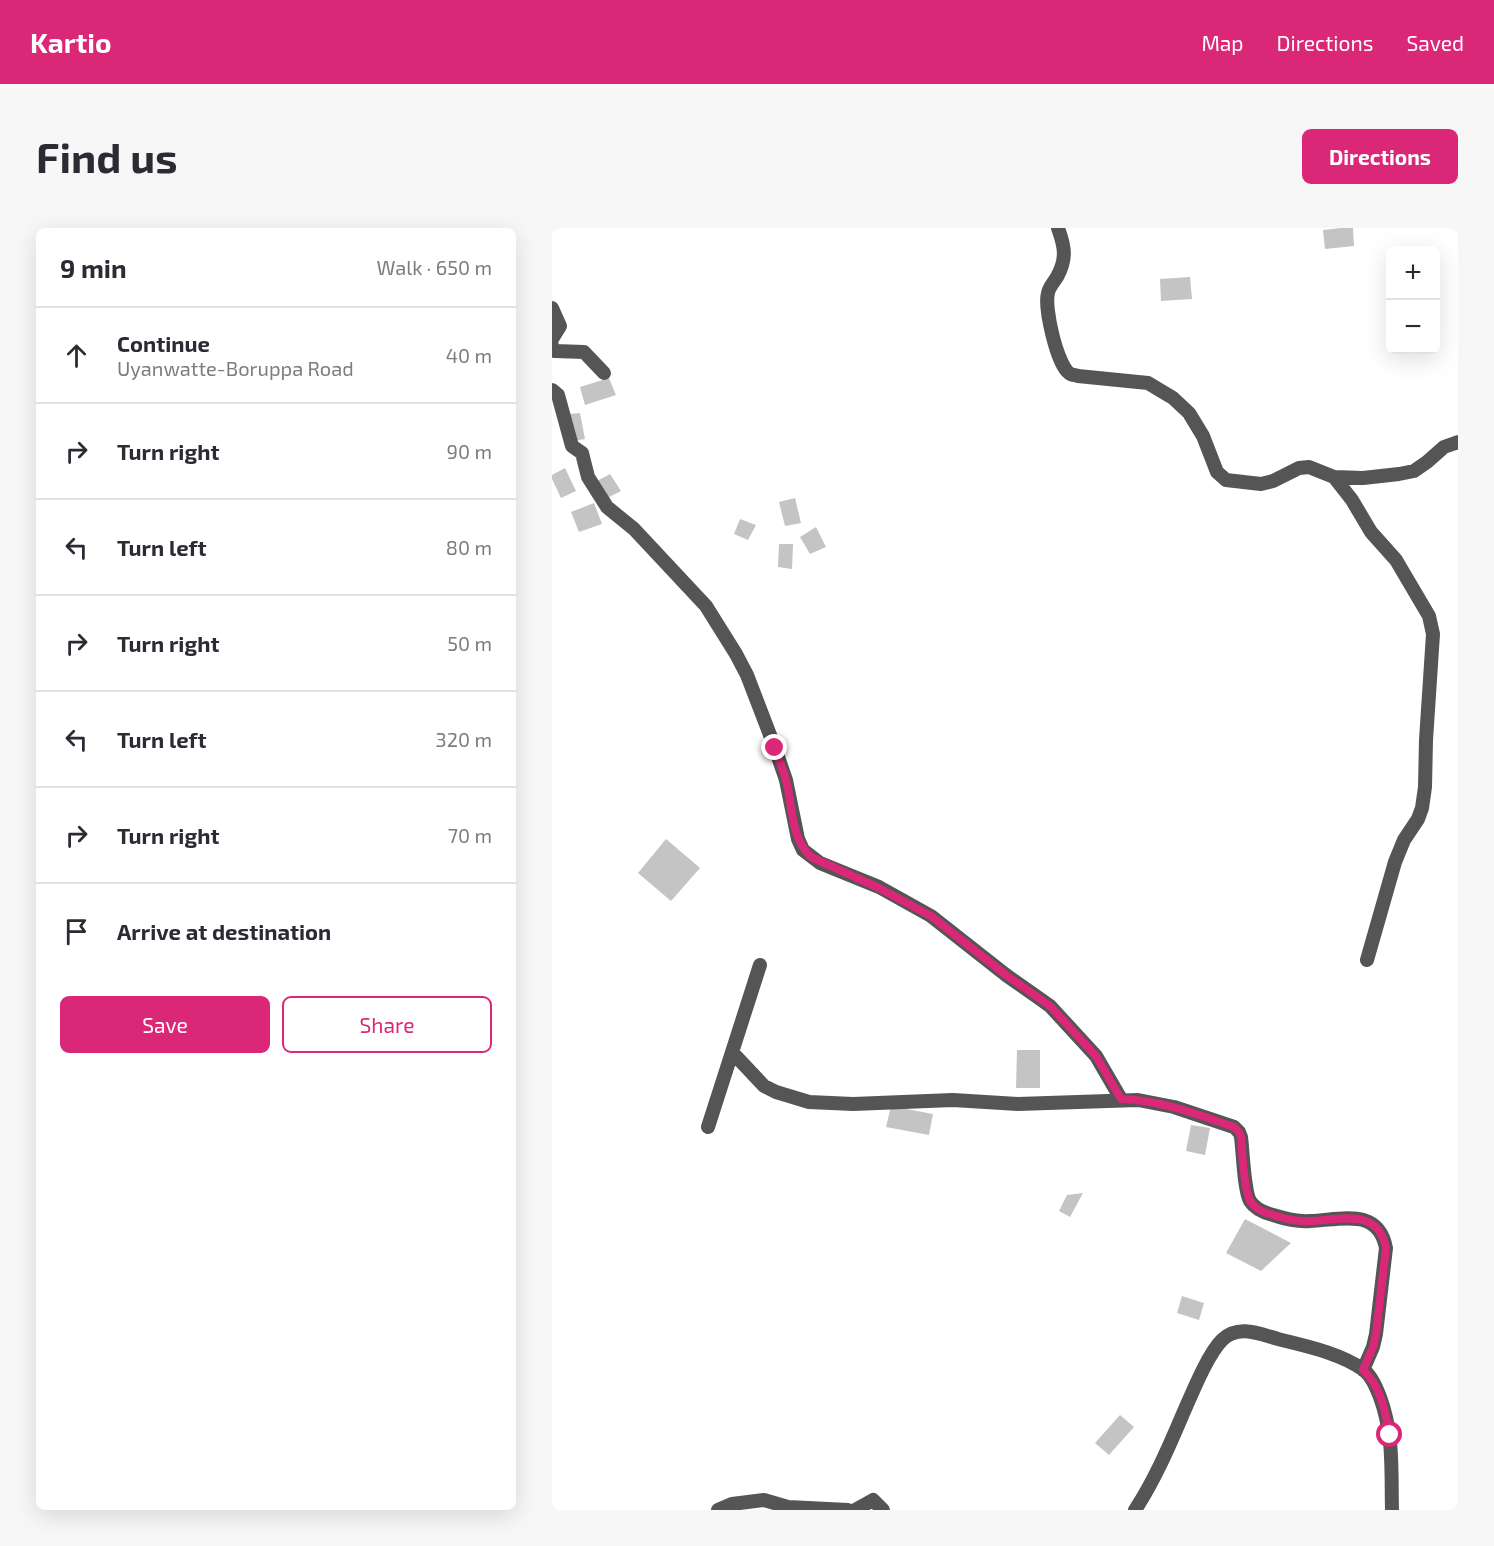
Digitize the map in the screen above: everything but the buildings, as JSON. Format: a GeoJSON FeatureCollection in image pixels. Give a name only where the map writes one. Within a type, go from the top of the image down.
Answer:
{"type":"FeatureCollection","features":[{"type":"Feature","properties":{"kind":"street"},"geometry":{"type":"LineString","coordinates":[[1058,228],[1065,248],[1064,262],[1048,291],[1046,308],[1051,333],[1064,366],[1069,373],[1088,378],[1149,383],[1173,398],[1189,413],[1203,436],[1216,472],[1226,480],[1261,484],[1273,481],[1299,468],[1310,467],[1334,477],[1370,477],[1414,471],[1444,447],[1458,442]]}},
{"type":"Feature","properties":{"kind":"street"},"geometry":{"type":"LineString","coordinates":[[552,308],[560,326],[552,339]]}},
{"type":"Feature","properties":{"kind":"street"},"geometry":{"type":"LineString","coordinates":[[552,346],[555,351],[584,352],[604,373]]}},
{"type":"Feature","properties":{"kind":"street"},"geometry":{"type":"LineString","coordinates":[[552,390],[558,395],[572,446],[582,453],[588,477],[597,493],[607,507],[634,529],[706,606],[736,654],[747,675],[786,780],[798,839],[803,850],[820,863],[879,888],[931,916],[1006,975],[1050,1006],[1096,1056],[1121,1099]]}},
{"type":"Feature","properties":{"kind":"street"},"geometry":{"type":"LineString","coordinates":[[1334,477],[1352,500],[1371,532],[1396,560],[1429,616],[1433,634],[1422,808],[1395,862],[1367,960]]}},
{"type":"Feature","properties":{"kind":"street"},"geometry":{"type":"LineString","coordinates":[[708,1127],[760,965]]}},
{"type":"Feature","properties":{"kind":"street"},"geometry":{"type":"LineString","coordinates":[[732,1052],[764,1086],[809,1102],[853,1104],[927,1099],[1018,1104],[1121,1099],[1153,1102],[1174,1107],[1234,1127],[1241,1137],[1248,1196],[1254,1206],[1292,1221],[1355,1219],[1370,1222],[1378,1227],[1383,1236],[1386,1248],[1376,1334],[1363,1370]]}},
{"type":"Feature","properties":{"kind":"street"},"geometry":{"type":"LineString","coordinates":[[1135,1510],[1158,1470],[1196,1383],[1220,1342],[1228,1334],[1247,1331],[1316,1349],[1363,1370],[1370,1376],[1383,1406],[1390,1435],[1393,1454],[1392,1510]]}},
{"type":"Feature","properties":{"kind":"street"},"geometry":{"type":"LineString","coordinates":[[718,1510],[732,1504],[764,1500],[788,1507],[848,1510]]}},
{"type":"Feature","properties":{"kind":"street"},"geometry":{"type":"LineString","coordinates":[[855,1510],[873,1500],[883,1510]]}},
{"type":"Feature","properties":{"kind":"route"},"geometry":{"type":"LineString","coordinates":[[775,748],[786,780],[798,839],[803,850],[811,857],[879,888],[931,916],[1019,985],[1050,1006],[1096,1056],[1121,1099],[1153,1102],[1174,1107],[1234,1127],[1241,1137],[1248,1196],[1254,1206],[1292,1221],[1355,1219],[1370,1222],[1378,1227],[1386,1248],[1376,1334],[1363,1370],[1370,1376],[1376,1388],[1390,1435]]}}]}
